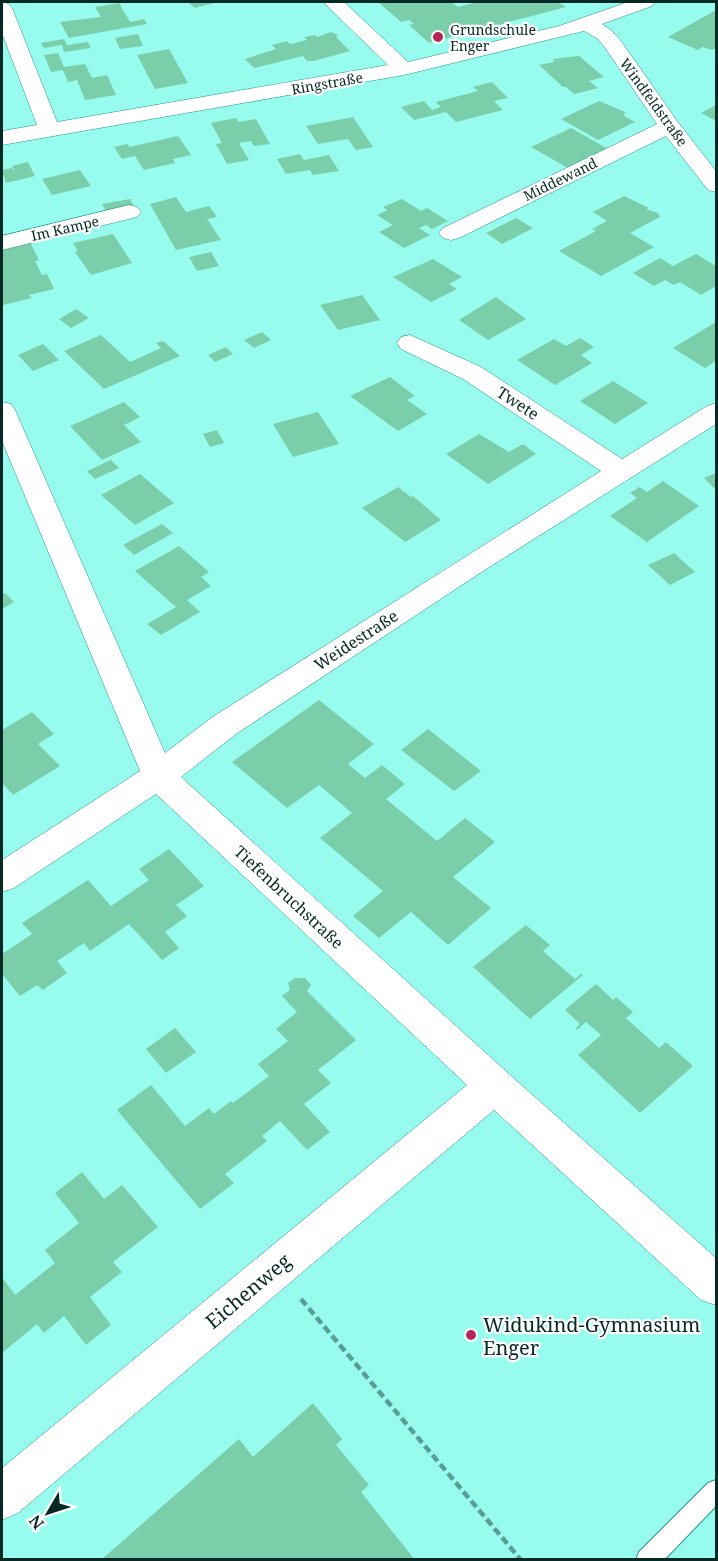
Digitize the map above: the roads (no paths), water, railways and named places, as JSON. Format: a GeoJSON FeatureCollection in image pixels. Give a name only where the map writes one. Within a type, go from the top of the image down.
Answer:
{"type":"FeatureCollection","features":[{"type":"Feature","properties":{"kind":"street"},"geometry":{"type":"LineString","coordinates":[[333,2],[404,69]]}},
{"type":"Feature","properties":{"kind":"street","name":"Ringstraße"},"geometry":{"type":"LineString","coordinates":[[2,138],[404,69],[565,31],[633,4]]}},
{"type":"Feature","properties":{"kind":"street"},"geometry":{"type":"LineString","coordinates":[[2,8],[50,131]]}},
{"type":"Feature","properties":{"kind":"street","name":"Windfeldstraße"},"geometry":{"type":"LineString","coordinates":[[587,24],[605,35],[614,45],[669,126],[717,186]]}},
{"type":"Feature","properties":{"kind":"street","name":"Middewand"},"geometry":{"type":"LineString","coordinates":[[451,233],[669,126]]}},
{"type":"Feature","properties":{"kind":"street","name":"Im Kampe"},"geometry":{"type":"LineString","coordinates":[[2,243],[129,212]]}},
{"type":"Feature","properties":{"kind":"street","name":"Twete"},"geometry":{"type":"LineString","coordinates":[[410,343],[472,373],[621,471]]}},
{"type":"Feature","properties":{"kind":"street","name":"Tiefenbruchstraße"},"geometry":{"type":"LineString","coordinates":[[2,410],[158,776],[495,1086],[717,1285]]}},
{"type":"Feature","properties":{"kind":"street","name":"Weidestraße"},"geometry":{"type":"LineString","coordinates":[[2,878],[158,776],[225,725],[717,412]]}},
{"type":"Feature","properties":{"kind":"street","name":"Eichenweg"},"geometry":{"type":"LineString","coordinates":[[2,1497],[495,1086]]}},
{"type":"Feature","properties":{"kind":"lane"},"geometry":{"type":"LineString","coordinates":[[647,1560],[717,1491]]}},
{"type":"Feature","properties":{"kind":"place","name":"Grundschule Enger"},"geometry":{"type":"Point","coordinates":[438,37]}},
{"type":"Feature","properties":{"kind":"place","name":"Widukind-Gymnasium Enger"},"geometry":{"type":"Point","coordinates":[471,1335]}}]}
